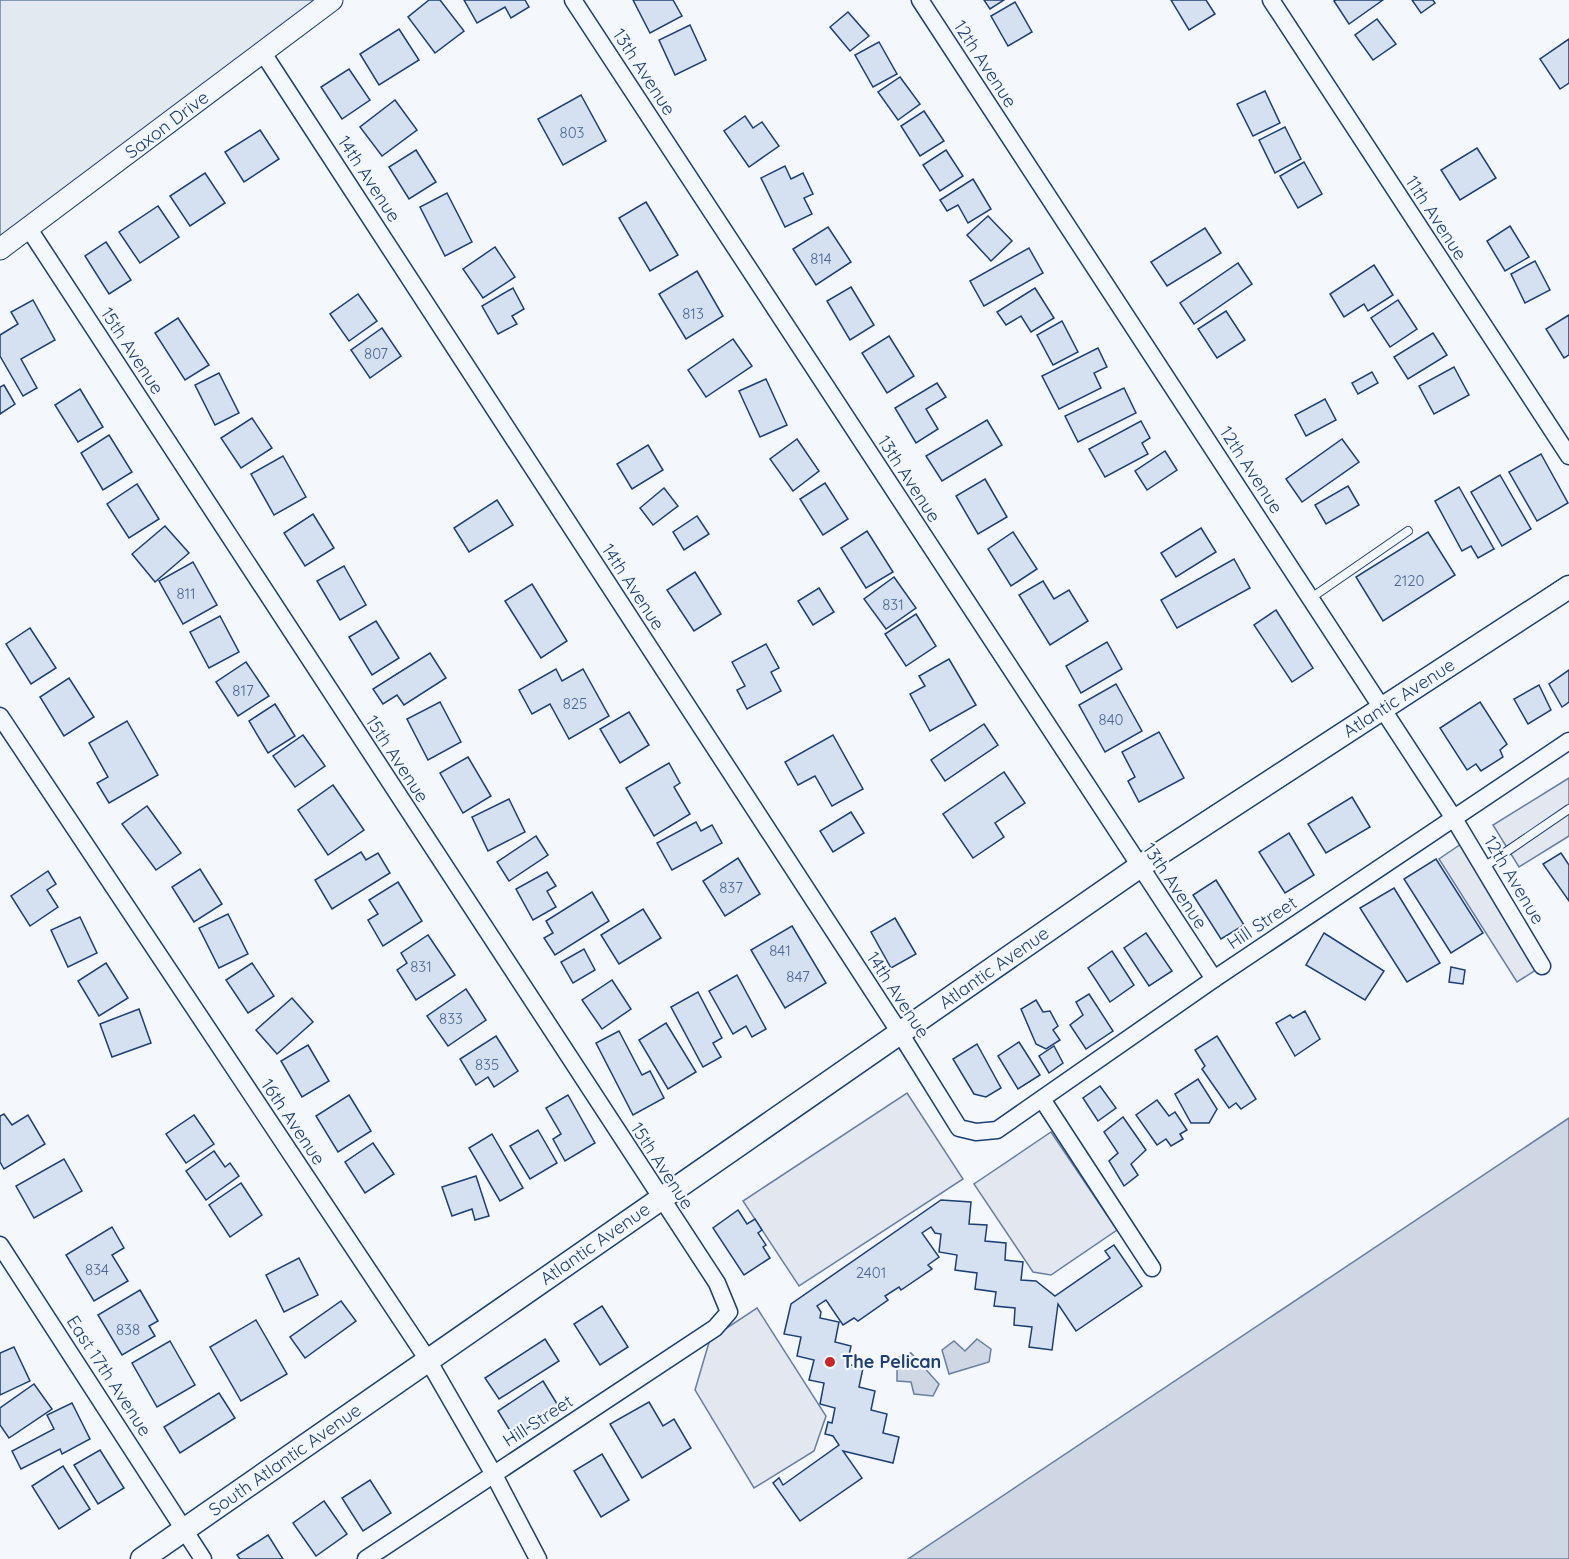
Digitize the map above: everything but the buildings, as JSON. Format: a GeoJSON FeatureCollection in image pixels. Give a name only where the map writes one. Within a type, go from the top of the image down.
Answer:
{"type":"FeatureCollection","features":[{"type":"Feature","properties":{"kind":"main road","name":"Atlantic Avenue"},"geometry":{"type":"LineString","coordinates":[[428,1360],[1139,867],[1569,587]]}},
{"type":"Feature","properties":{"kind":"main road","name":"South Atlantic Avenue"},"geometry":{"type":"LineString","coordinates":[[142,1559],[428,1360]]}},
{"type":"Feature","properties":{"kind":"street","name":"Saxon Drive"},"geometry":{"type":"LineString","coordinates":[[0,249],[332,0]]}},
{"type":"Feature","properties":{"kind":"street","name":"13th Avenue"},"geometry":{"type":"LineString","coordinates":[[573,0],[1214,979]]}},
{"type":"Feature","properties":{"kind":"street","name":"12th Avenue"},"geometry":{"type":"LineString","coordinates":[[920,0],[1383,708],[1484,867],[1542,966]]}},
{"type":"Feature","properties":{"kind":"street","name":"11th Avenue"},"geometry":{"type":"LineString","coordinates":[[1270,0],[1569,456]]}},
{"type":"Feature","properties":{"kind":"street","name":"14th Avenue"},"geometry":{"type":"LineString","coordinates":[[263,53],[900,1033],[959,1128],[976,1132]]}},
{"type":"Feature","properties":{"kind":"street","name":"15th Avenue"},"geometry":{"type":"LineString","coordinates":[[29,229],[660,1199],[717,1283],[729,1312]]}},
{"type":"Feature","properties":{"kind":"street","name":"16th Avenue"},"geometry":{"type":"LineString","coordinates":[[0,716],[428,1360],[493,1473],[538,1559]]}},
{"type":"Feature","properties":{"kind":"street","name":"Hill Street"},"geometry":{"type":"LineString","coordinates":[[976,1132],[997,1130],[1214,979],[1569,741]]}},
{"type":"Feature","properties":{"kind":"street"},"geometry":{"type":"LineString","coordinates":[[1042,1099],[1152,1268]]}},
{"type":"Feature","properties":{"kind":"street","name":"East 17th Avenue"},"geometry":{"type":"LineString","coordinates":[[0,1245],[186,1528],[203,1559]]}},
{"type":"Feature","properties":{"kind":"street","name":"Hill Street"},"geometry":{"type":"LineString","coordinates":[[366,1559],[715,1328],[729,1312]]}},
{"type":"Feature","properties":{"kind":"lane"},"geometry":{"type":"LineString","coordinates":[[1311,598],[1408,531]]}},
{"type":"Feature","properties":{"kind":"lane"},"geometry":{"type":"LineString","coordinates":[[1484,867],[1569,809]]}},
{"type":"Feature","properties":{"kind":"shaded area"},"geometry":{"type":"Polygon","coordinates":[[[0,0],[332,0],[0,249],[0,0]]]}},
{"type":"Feature","properties":{"kind":"shaded area"},"geometry":{"type":"Polygon","coordinates":[[[1569,778],[1569,836],[1519,867],[1493,825],[1569,778]]]}},
{"type":"Feature","properties":{"kind":"shaded area"},"geometry":{"type":"Polygon","coordinates":[[[1467,840],[1542,966],[1517,982],[1439,859],[1467,840]]]}},
{"type":"Feature","properties":{"kind":"shaded area"},"geometry":{"type":"Polygon","coordinates":[[[907,1093],[963,1179],[799,1286],[743,1201],[907,1093]]]}},
{"type":"Feature","properties":{"kind":"shaded area"},"geometry":{"type":"Polygon","coordinates":[[[1569,1118],[1569,1559],[908,1559],[1569,1118]]]}},
{"type":"Feature","properties":{"kind":"shaded area"},"geometry":{"type":"Polygon","coordinates":[[[1051,1132],[1117,1230],[1051,1275],[1033,1272],[974,1184],[1051,1132]]]}},
{"type":"Feature","properties":{"kind":"shaded area"},"geometry":{"type":"Polygon","coordinates":[[[757,1308],[826,1416],[814,1451],[754,1488],[695,1390],[710,1339],[757,1308]]]}},
{"type":"Feature","properties":{"kind":"shaded area"},"geometry":{"type":"Polygon","coordinates":[[[977,1339],[991,1349],[989,1362],[949,1374],[942,1350],[954,1341],[965,1351],[977,1339]]]}},
{"type":"Feature","properties":{"kind":"shaded area"},"geometry":{"type":"Polygon","coordinates":[[[911,1353],[939,1384],[933,1396],[914,1394],[911,1382],[897,1381],[897,1358],[911,1353]]]}},
{"type":"Feature","properties":{"kind":"place","name":"The Pelican"},"geometry":{"type":"Point","coordinates":[830,1362]}}]}
